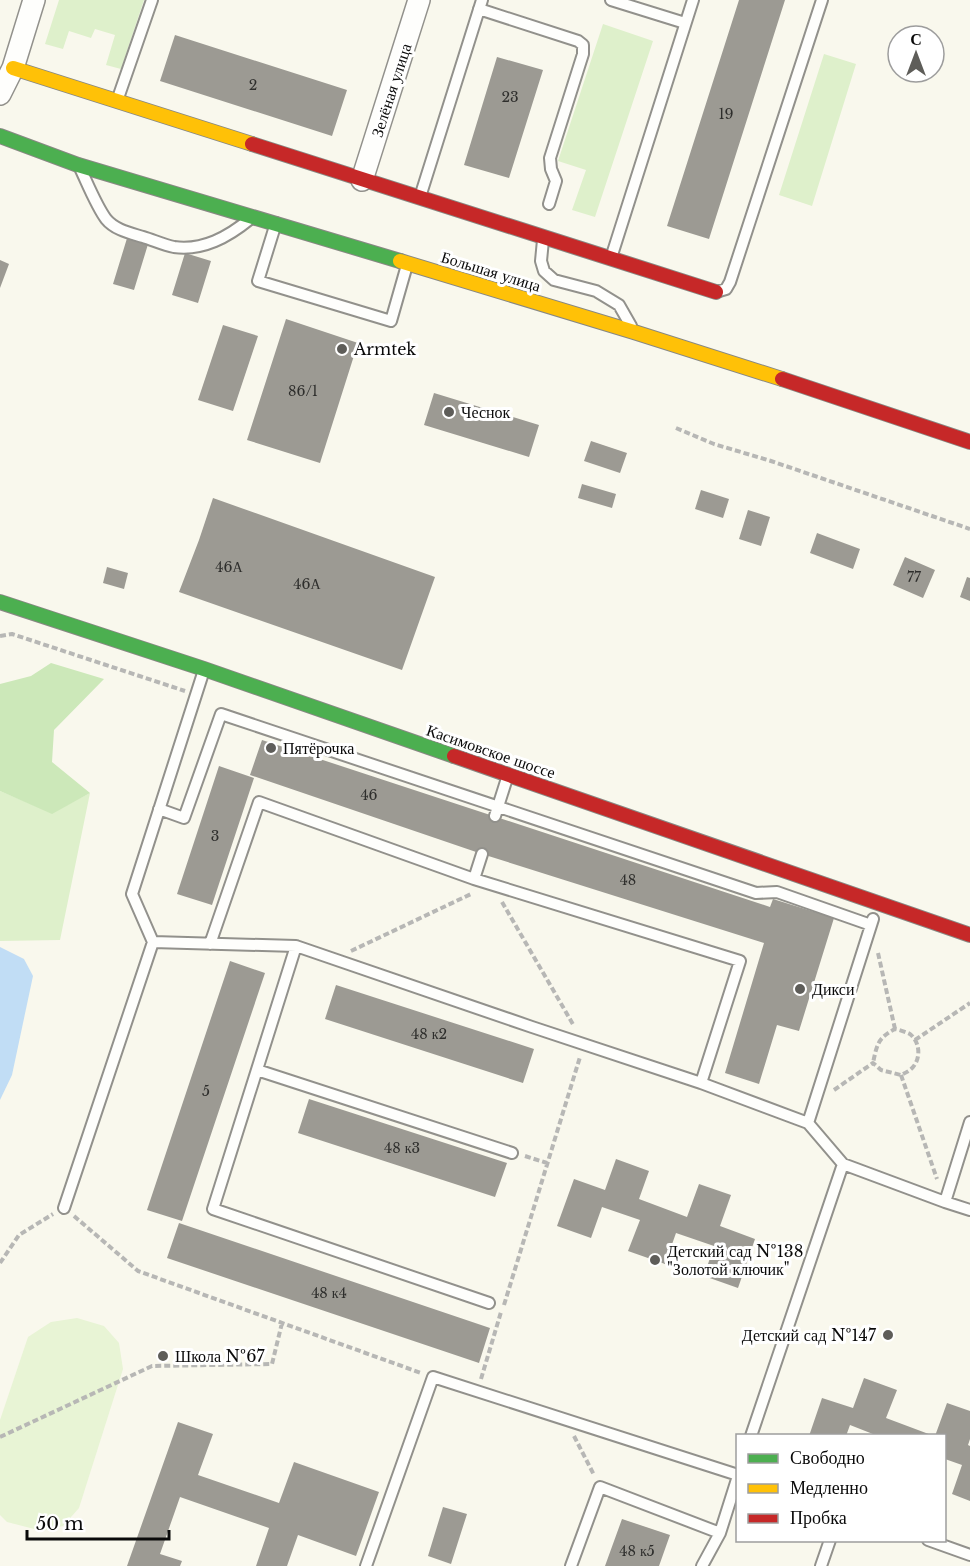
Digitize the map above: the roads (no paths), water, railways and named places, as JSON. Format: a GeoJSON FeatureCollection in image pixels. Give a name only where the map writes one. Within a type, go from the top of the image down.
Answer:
{"type":"FeatureCollection","features":[{"type":"Feature","properties":{"kind":"street"},"geometry":{"type":"LineString","coordinates":[[0,94],[6,66],[34,0]]}},
{"type":"Feature","properties":{"kind":"street","name":"Зелёная улица"},"geometry":{"type":"LineString","coordinates":[[362,180],[419,0]]}},
{"type":"Feature","properties":{"kind":"street"},"geometry":{"type":"LineString","coordinates":[[6,66],[716,292]]}},
{"type":"Feature","properties":{"kind":"street","name":"Большая улица"},"geometry":{"type":"LineString","coordinates":[[0,136],[78,165],[634,332],[970,442]]}},
{"type":"Feature","properties":{"kind":"street","name":"Касимовское шоссе"},"geometry":{"type":"LineString","coordinates":[[0,602],[204,669],[970,935]]}},
{"type":"Feature","properties":{"kind":"lane"},"geometry":{"type":"LineString","coordinates":[[117,102],[152,0]]}},
{"type":"Feature","properties":{"kind":"lane"},"geometry":{"type":"LineString","coordinates":[[611,259],[693,0]]}},
{"type":"Feature","properties":{"kind":"lane"},"geometry":{"type":"LineString","coordinates":[[716,292],[726,289],[730,282],[822,0]]}},
{"type":"Feature","properties":{"kind":"lane"},"geometry":{"type":"LineString","coordinates":[[617,1],[685,23]]}},
{"type":"Feature","properties":{"kind":"lane"},"geometry":{"type":"LineString","coordinates":[[419,198],[480,5],[578,40],[583,45],[583,54],[550,158],[551,169],[556,180],[549,204]]}},
{"type":"Feature","properties":{"kind":"lane"},"geometry":{"type":"LineString","coordinates":[[78,165],[105,218],[113,226],[173,247],[202,245],[218,240],[231,234],[254,216]]}},
{"type":"Feature","properties":{"kind":"lane"},"geometry":{"type":"LineString","coordinates":[[276,223],[258,281],[391,321],[408,263]]}},
{"type":"Feature","properties":{"kind":"lane"},"geometry":{"type":"LineString","coordinates":[[543,237],[541,261],[544,271],[554,280],[596,291],[619,305],[634,332]]}},
{"type":"Feature","properties":{"kind":"lane"},"geometry":{"type":"LineString","coordinates":[[64,1208],[153,942],[132,894],[204,669]]}},
{"type":"Feature","properties":{"kind":"lane"},"geometry":{"type":"LineString","coordinates":[[159,809],[183,818],[221,714],[496,811],[756,892],[777,892],[871,925]]}},
{"type":"Feature","properties":{"kind":"lane"},"geometry":{"type":"LineString","coordinates":[[496,811],[508,775]]}},
{"type":"Feature","properties":{"kind":"lane"},"geometry":{"type":"LineString","coordinates":[[210,944],[259,802],[474,879],[740,961],[701,1083]]}},
{"type":"Feature","properties":{"kind":"lane"},"geometry":{"type":"LineString","coordinates":[[474,879],[482,854]]}},
{"type":"Feature","properties":{"kind":"lane"},"geometry":{"type":"LineString","coordinates":[[808,1123],[878,903]]}},
{"type":"Feature","properties":{"kind":"lane"},"geometry":{"type":"LineString","coordinates":[[153,942],[296,946],[701,1083],[808,1123],[843,1164],[970,1210]]}},
{"type":"Feature","properties":{"kind":"lane"},"geometry":{"type":"LineString","coordinates":[[296,946],[213,1209],[489,1302]]}},
{"type":"Feature","properties":{"kind":"lane"},"geometry":{"type":"LineString","coordinates":[[257,1070],[512,1153]]}},
{"type":"Feature","properties":{"kind":"lane"},"geometry":{"type":"LineString","coordinates":[[945,1202],[970,1122]]}},
{"type":"Feature","properties":{"kind":"lane"},"geometry":{"type":"LineString","coordinates":[[752,1434],[843,1164]]}},
{"type":"Feature","properties":{"kind":"lane"},"geometry":{"type":"LineString","coordinates":[[366,1566],[433,1377],[736,1474]]}},
{"type":"Feature","properties":{"kind":"lane"},"geometry":{"type":"LineString","coordinates":[[702,1566],[720,1533],[736,1481]]}},
{"type":"Feature","properties":{"kind":"lane"},"geometry":{"type":"LineString","coordinates":[[571,1566],[600,1487],[720,1533]]}},
{"type":"Feature","properties":{"kind":"lane"},"geometry":{"type":"LineString","coordinates":[[821,1566],[829,1542]]}},
{"type":"Feature","properties":{"kind":"lane"},"geometry":{"type":"LineString","coordinates":[[934,1542],[970,1555]]}},
{"type":"Feature","properties":{"kind":"water"},"geometry":{"type":"Polygon","coordinates":[[[0,947],[24,959],[33,976],[12,1075],[0,1100],[0,947]]]}},
{"type":"Feature","properties":{"kind":"place","name":"Armtek"},"geometry":{"type":"Point","coordinates":[342,349]}},
{"type":"Feature","properties":{"kind":"place","name":"Чеснок"},"geometry":{"type":"Point","coordinates":[449,412]}},
{"type":"Feature","properties":{"kind":"place","name":"Пятёрочка"},"geometry":{"type":"Point","coordinates":[271,748]}},
{"type":"Feature","properties":{"kind":"place","name":"Дикси"},"geometry":{"type":"Point","coordinates":[800,989]}},
{"type":"Feature","properties":{"kind":"place","name":"Детский сад №138 \"Золотой ключик\""},"geometry":{"type":"Point","coordinates":[655,1260]}},
{"type":"Feature","properties":{"kind":"place","name":"Детский сад №147"},"geometry":{"type":"Point","coordinates":[888,1335]}},
{"type":"Feature","properties":{"kind":"place","name":"Школа №67"},"geometry":{"type":"Point","coordinates":[163,1356]}}]}
